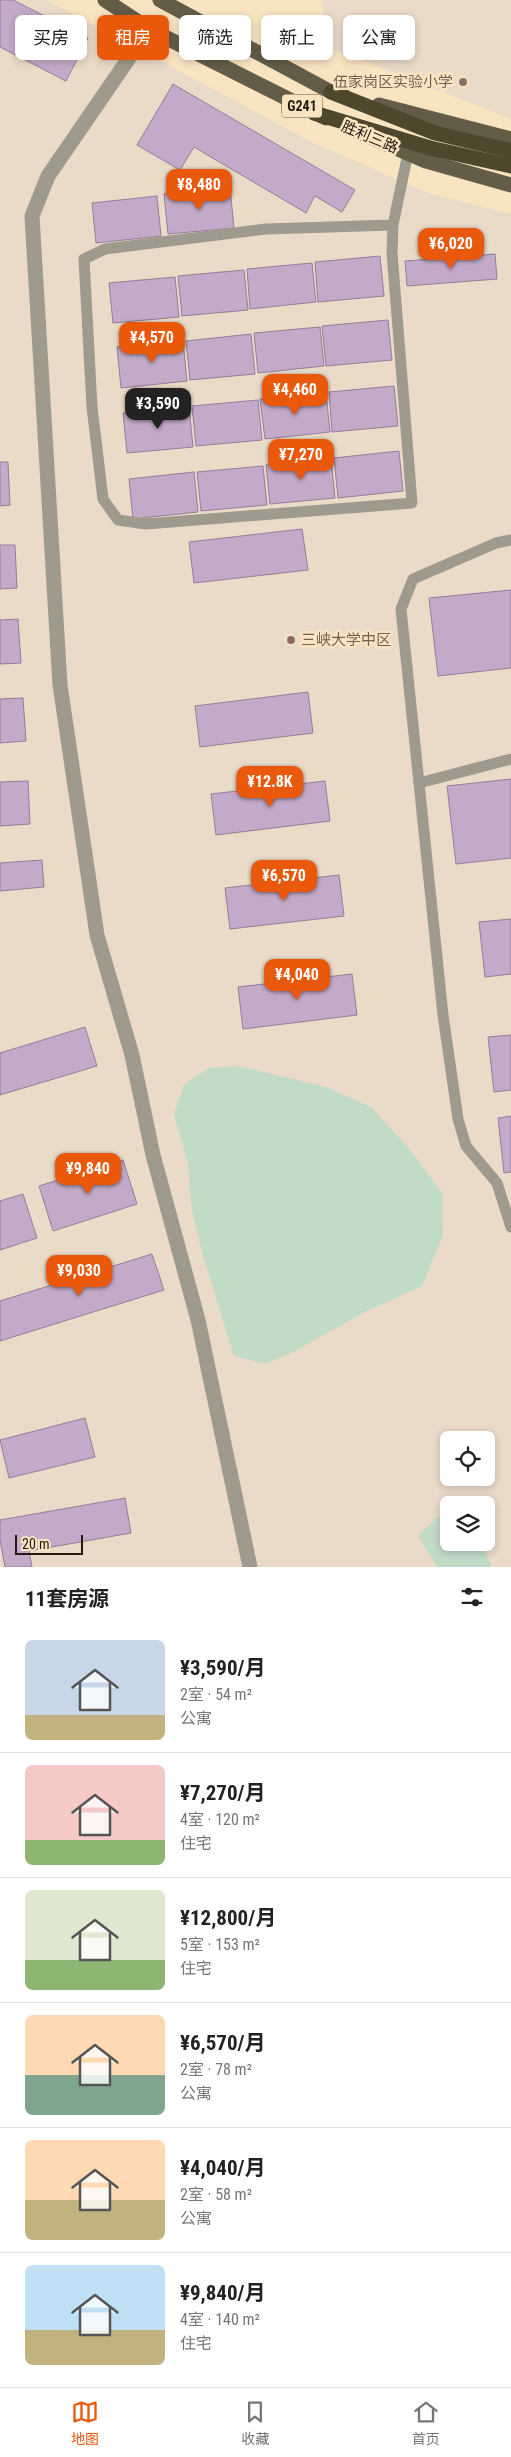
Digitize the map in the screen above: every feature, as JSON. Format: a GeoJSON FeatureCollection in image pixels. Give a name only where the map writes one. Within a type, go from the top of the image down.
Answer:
{"type":"FeatureCollection","features":[{"type":"Feature","properties":{"kind":"highway","name":"G241"},"geometry":{"type":"LineString","coordinates":[[330,92],[435,133],[511,151]]}},
{"type":"Feature","properties":{"kind":"highway","name":"G241"},"geometry":{"type":"LineString","coordinates":[[314,112],[430,148],[511,166]]}},
{"type":"Feature","properties":{"kind":"main road","name":"胜利三路"},"geometry":{"type":"LineString","coordinates":[[105,0],[128,15]]}},
{"type":"Feature","properties":{"kind":"main road","name":"胜利三路"},"geometry":{"type":"LineString","coordinates":[[160,0],[330,92],[511,139]]}},
{"type":"Feature","properties":{"kind":"main road","name":"胜利三路"},"geometry":{"type":"LineString","coordinates":[[169,39],[314,112],[426,161],[511,185]]}},
{"type":"Feature","properties":{"kind":"street"},"geometry":{"type":"LineString","coordinates":[[128,60],[48,176],[32,216],[60,686],[97,935],[132,1055],[153,1155],[198,1320],[250,1567]]}},
{"type":"Feature","properties":{"kind":"lane"},"geometry":{"type":"LineString","coordinates":[[393,225],[266,229],[105,249],[84,259],[92,407],[103,499],[118,520],[146,524],[412,503],[392,253],[393,225],[408,153]]}},
{"type":"Feature","properties":{"kind":"lane"},"geometry":{"type":"LineString","coordinates":[[511,540],[496,543],[413,579],[402,608],[443,1014],[458,1119],[466,1146],[496,1183],[511,1227]]}},
{"type":"Feature","properties":{"kind":"lane"},"geometry":{"type":"LineString","coordinates":[[419,783],[511,759]]}},
{"type":"Feature","properties":{"kind":"shaded area"},"geometry":{"type":"Polygon","coordinates":[[[0,0],[47,0],[75,15],[15,15],[15,60],[87,60],[87,21],[97,27],[97,60],[159,60],[314,143],[428,193],[511,214],[511,1567],[0,1567],[0,0]]]}},
{"type":"Feature","properties":{"kind":"shaded area","name":"伍家岗区实验小学"},"geometry":{"type":"Polygon","coordinates":[[[322,0],[511,0],[511,119],[361,60],[415,60],[415,15],[343,15],[343,53],[333,49],[333,15],[324,15],[322,0]]]}},
{"type":"Feature","properties":{"kind":"green space"},"geometry":{"type":"Polygon","coordinates":[[[238,1066],[326,1087],[371,1107],[408,1147],[442,1193],[443,1235],[422,1286],[365,1312],[291,1353],[265,1364],[234,1356],[202,1252],[191,1205],[188,1164],[174,1114],[184,1085],[208,1068],[238,1066]]]}},
{"type":"Feature","properties":{"kind":"green space"},"geometry":{"type":"Polygon","coordinates":[[[437,1518],[440,1518],[440,1551],[485,1551],[492,1567],[437,1567],[418,1535],[437,1518]]]}},
{"type":"Feature","properties":{"kind":"building"},"geometry":{"type":"Polygon","coordinates":[[[0,0],[13,0],[43,15],[15,15],[15,55],[0,47],[0,0]]]}},
{"type":"Feature","properties":{"kind":"building"},"geometry":{"type":"Polygon","coordinates":[[[25,60],[77,60],[66,81],[25,60]]]}},
{"type":"Feature","properties":{"kind":"building"},"geometry":{"type":"Polygon","coordinates":[[[173,84],[355,190],[342,212],[315,196],[306,213],[194,147],[180,170],[137,145],[173,84]]]}},
{"type":"Feature","properties":{"kind":"building"},"geometry":{"type":"Polygon","coordinates":[[[230,187],[234,228],[168,234],[164,194],[230,187]]]}},
{"type":"Feature","properties":{"kind":"building"},"geometry":{"type":"Polygon","coordinates":[[[157,196],[161,236],[96,243],[92,203],[157,196]]]}},
{"type":"Feature","properties":{"kind":"building"},"geometry":{"type":"Polygon","coordinates":[[[495,254],[497,279],[407,286],[405,261],[495,254]]]}},
{"type":"Feature","properties":{"kind":"building"},"geometry":{"type":"Polygon","coordinates":[[[380,256],[384,296],[318,302],[315,262],[380,256]]]}},
{"type":"Feature","properties":{"kind":"building"},"geometry":{"type":"Polygon","coordinates":[[[312,263],[316,302],[250,309],[247,269],[312,263]]]}},
{"type":"Feature","properties":{"kind":"building"},"geometry":{"type":"Polygon","coordinates":[[[244,270],[248,310],[182,316],[178,276],[244,270]]]}},
{"type":"Feature","properties":{"kind":"building"},"geometry":{"type":"Polygon","coordinates":[[[175,277],[179,317],[113,323],[109,283],[175,277]]]}},
{"type":"Feature","properties":{"kind":"building"},"geometry":{"type":"Polygon","coordinates":[[[388,320],[392,360],[326,366],[322,326],[388,320]]]}},
{"type":"Feature","properties":{"kind":"building"},"geometry":{"type":"Polygon","coordinates":[[[320,327],[324,366],[258,373],[254,333],[320,327]]]}},
{"type":"Feature","properties":{"kind":"building"},"geometry":{"type":"Polygon","coordinates":[[[251,334],[255,374],[190,380],[186,341],[251,334]]]}},
{"type":"Feature","properties":{"kind":"building"},"geometry":{"type":"Polygon","coordinates":[[[183,341],[187,381],[121,388],[117,347],[183,341]]]}},
{"type":"Feature","properties":{"kind":"building"},"geometry":{"type":"Polygon","coordinates":[[[394,386],[398,426],[332,432],[329,392],[394,386]]]}},
{"type":"Feature","properties":{"kind":"building"},"geometry":{"type":"Polygon","coordinates":[[[326,393],[330,432],[265,439],[260,399],[326,393]]]}},
{"type":"Feature","properties":{"kind":"building"},"geometry":{"type":"Polygon","coordinates":[[[258,400],[262,440],[196,446],[192,406],[258,400]]]}},
{"type":"Feature","properties":{"kind":"building"},"geometry":{"type":"Polygon","coordinates":[[[189,407],[193,447],[127,453],[123,413],[189,407]]]}},
{"type":"Feature","properties":{"kind":"building"},"geometry":{"type":"Polygon","coordinates":[[[399,451],[403,491],[338,498],[334,458],[399,451]]]}},
{"type":"Feature","properties":{"kind":"building"},"geometry":{"type":"Polygon","coordinates":[[[331,458],[335,498],[270,504],[266,465],[331,458]]]}},
{"type":"Feature","properties":{"kind":"building"},"geometry":{"type":"Polygon","coordinates":[[[0,462],[8,462],[10,505],[0,506],[0,462]]]}},
{"type":"Feature","properties":{"kind":"building"},"geometry":{"type":"Polygon","coordinates":[[[263,466],[267,505],[201,511],[197,472],[263,466]]]}},
{"type":"Feature","properties":{"kind":"building"},"geometry":{"type":"Polygon","coordinates":[[[194,472],[198,512],[133,519],[129,479],[194,472]]]}},
{"type":"Feature","properties":{"kind":"building"},"geometry":{"type":"Polygon","coordinates":[[[302,529],[308,570],[194,583],[189,542],[302,529]]]}},
{"type":"Feature","properties":{"kind":"building"},"geometry":{"type":"Polygon","coordinates":[[[0,545],[15,545],[17,588],[0,589],[0,545]]]}},
{"type":"Feature","properties":{"kind":"building"},"geometry":{"type":"Polygon","coordinates":[[[511,590],[511,668],[438,676],[429,598],[511,590]]]}},
{"type":"Feature","properties":{"kind":"building"},"geometry":{"type":"Polygon","coordinates":[[[18,619],[21,663],[0,664],[0,620],[18,619]]]}},
{"type":"Feature","properties":{"kind":"building"},"geometry":{"type":"Polygon","coordinates":[[[308,692],[313,733],[200,747],[195,706],[308,692]]]}},
{"type":"Feature","properties":{"kind":"building"},"geometry":{"type":"Polygon","coordinates":[[[23,698],[26,741],[0,743],[0,699],[23,698]]]}},
{"type":"Feature","properties":{"kind":"building"},"geometry":{"type":"Polygon","coordinates":[[[511,779],[511,858],[456,864],[447,786],[511,779]]]}},
{"type":"Feature","properties":{"kind":"building"},"geometry":{"type":"Polygon","coordinates":[[[28,781],[30,824],[0,826],[0,782],[28,781]]]}},
{"type":"Feature","properties":{"kind":"building"},"geometry":{"type":"Polygon","coordinates":[[[325,781],[330,821],[216,835],[211,794],[325,781]]]}},
{"type":"Feature","properties":{"kind":"building"},"geometry":{"type":"Polygon","coordinates":[[[42,860],[44,887],[0,891],[0,863],[42,860]]]}},
{"type":"Feature","properties":{"kind":"building"},"geometry":{"type":"Polygon","coordinates":[[[339,875],[344,916],[230,929],[225,888],[339,875]]]}},
{"type":"Feature","properties":{"kind":"building"},"geometry":{"type":"Polygon","coordinates":[[[511,919],[511,974],[485,977],[479,922],[511,919]]]}},
{"type":"Feature","properties":{"kind":"building"},"geometry":{"type":"Polygon","coordinates":[[[352,974],[357,1015],[243,1029],[238,987],[352,974]]]}},
{"type":"Feature","properties":{"kind":"building"},"geometry":{"type":"Polygon","coordinates":[[[85,1027],[97,1066],[0,1095],[0,1053],[85,1027]]]}},
{"type":"Feature","properties":{"kind":"building"},"geometry":{"type":"Polygon","coordinates":[[[511,1035],[511,1090],[494,1092],[488,1037],[511,1035]]]}},
{"type":"Feature","properties":{"kind":"building"},"geometry":{"type":"Polygon","coordinates":[[[511,1116],[511,1172],[504,1173],[498,1118],[511,1116]]]}},
{"type":"Feature","properties":{"kind":"building"},"geometry":{"type":"Polygon","coordinates":[[[123,1160],[137,1204],[53,1231],[39,1186],[123,1160]]]}},
{"type":"Feature","properties":{"kind":"building"},"geometry":{"type":"Polygon","coordinates":[[[23,1194],[37,1238],[0,1250],[0,1201],[23,1194]]]}},
{"type":"Feature","properties":{"kind":"building"},"geometry":{"type":"Polygon","coordinates":[[[152,1254],[164,1290],[0,1341],[0,1301],[152,1254]]]}},
{"type":"Feature","properties":{"kind":"building"},"geometry":{"type":"Polygon","coordinates":[[[85,1418],[95,1457],[9,1478],[0,1440],[85,1418]]]}},
{"type":"Feature","properties":{"kind":"building"},"geometry":{"type":"Polygon","coordinates":[[[125,1498],[131,1533],[29,1551],[32,1567],[5,1567],[0,1540],[0,1520],[125,1498]]]}},
{"type":"Feature","properties":{"kind":"place","name":"伍家岗区实验小学"},"geometry":{"type":"Point","coordinates":[463,82]}},
{"type":"Feature","properties":{"kind":"place","name":"三峡大学中区"},"geometry":{"type":"Point","coordinates":[291,640]}}]}
